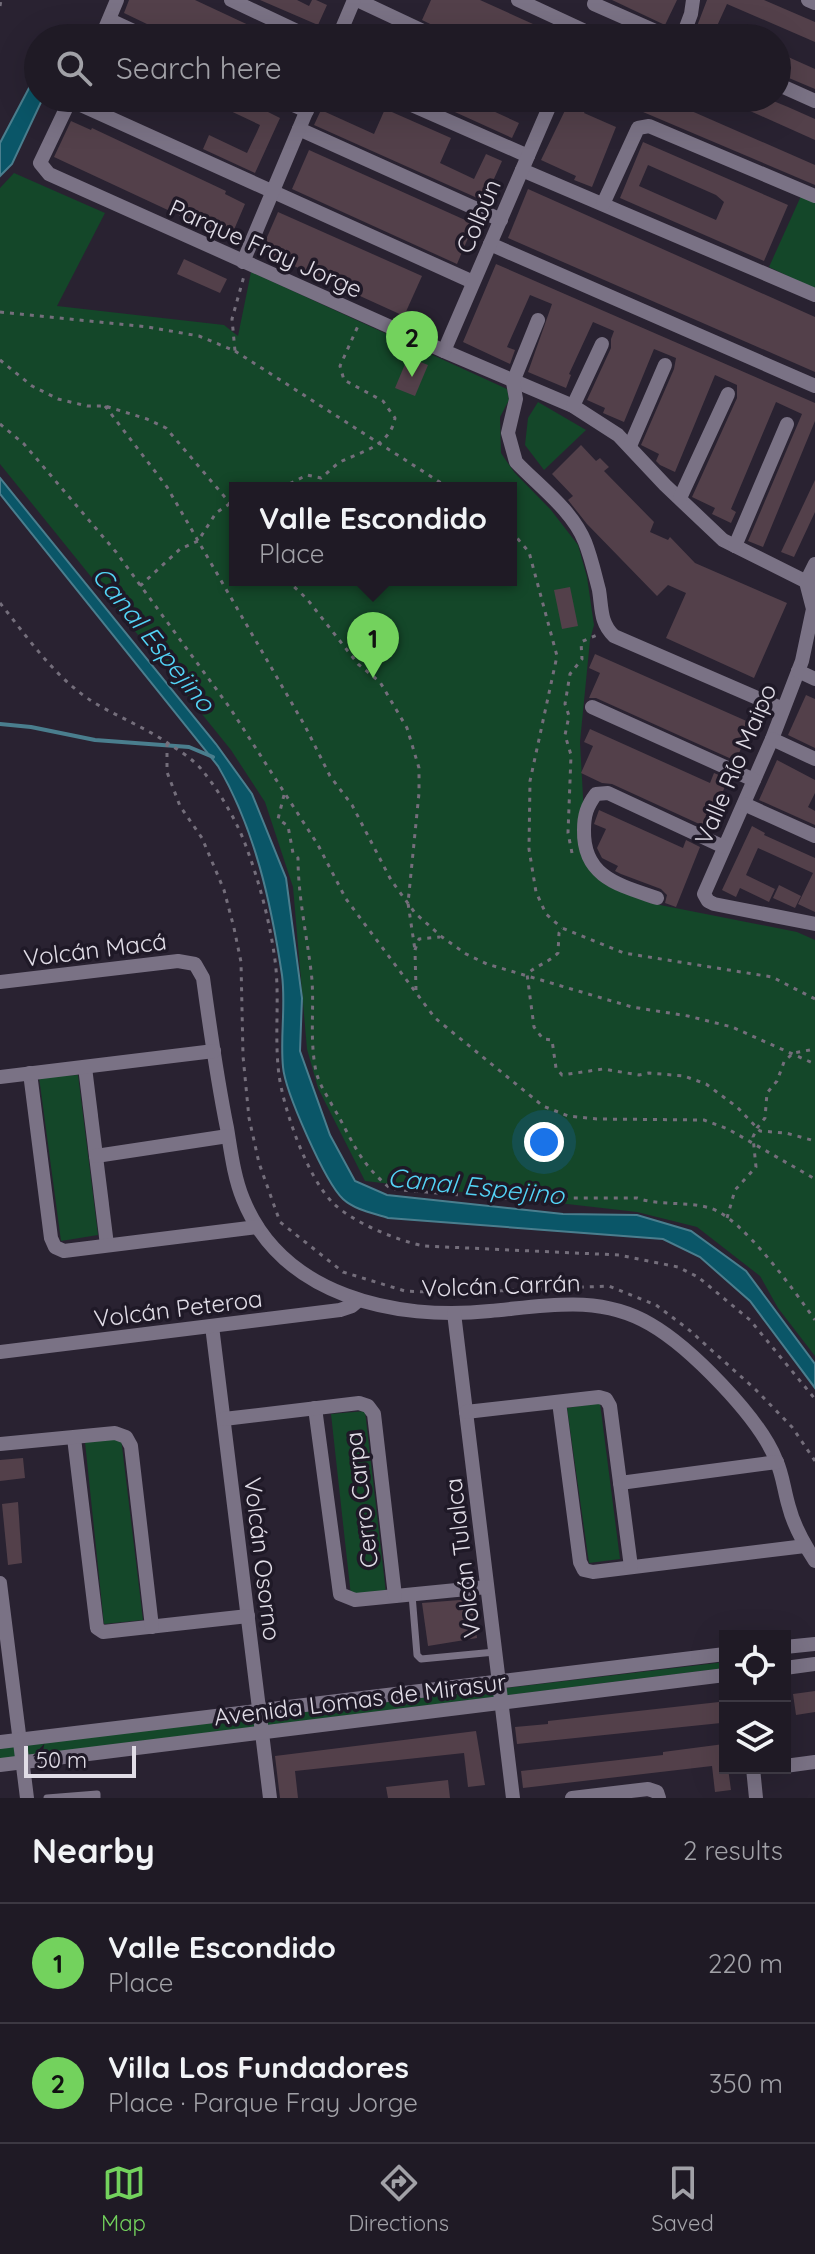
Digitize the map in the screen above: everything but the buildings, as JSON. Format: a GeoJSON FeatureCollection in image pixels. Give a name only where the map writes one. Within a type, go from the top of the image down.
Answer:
{"type":"FeatureCollection","features":[{"type":"Feature","properties":{"kind":"street"},"geometry":{"type":"LineString","coordinates":[[108,24],[117,0]]}},
{"type":"Feature","properties":{"kind":"street"},"geometry":{"type":"LineString","coordinates":[[231,0],[282,24]]}},
{"type":"Feature","properties":{"kind":"street"},"geometry":{"type":"LineString","coordinates":[[344,24],[355,0],[407,24]]}},
{"type":"Feature","properties":{"kind":"street"},"geometry":{"type":"LineString","coordinates":[[518,0],[562,24]]}},
{"type":"Feature","properties":{"kind":"street"},"geometry":{"type":"LineString","coordinates":[[687,24],[693,0]]}},
{"type":"Feature","properties":{"kind":"street"},"geometry":{"type":"LineString","coordinates":[[808,0],[815,3]]}},
{"type":"Feature","properties":{"kind":"street"},"geometry":{"type":"LineString","coordinates":[[585,24],[595,2],[641,24]]}},
{"type":"Feature","properties":{"kind":"street"},"geometry":{"type":"LineString","coordinates":[[110,20],[119,24]]}},
{"type":"Feature","properties":{"kind":"street"},"geometry":{"type":"LineString","coordinates":[[791,90],[815,101]]}},
{"type":"Feature","properties":{"kind":"street","name":"Parque Fray Jorge"},"geometry":{"type":"LineString","coordinates":[[64,112],[40,163],[45,171],[245,263],[573,406],[618,435],[723,540],[811,584]]}},
{"type":"Feature","properties":{"kind":"street"},"geometry":{"type":"LineString","coordinates":[[98,112],[473,282]]}},
{"type":"Feature","properties":{"kind":"street"},"geometry":{"type":"LineString","coordinates":[[245,263],[307,112]]}},
{"type":"Feature","properties":{"kind":"street"},"geometry":{"type":"LineString","coordinates":[[424,112],[603,204],[815,295]]}},
{"type":"Feature","properties":{"kind":"street","name":"Colbún"},"geometry":{"type":"LineString","coordinates":[[444,351],[547,112]]}},
{"type":"Feature","properties":{"kind":"street"},"geometry":{"type":"LineString","coordinates":[[603,204],[638,128],[649,126],[815,196]]}},
{"type":"Feature","properties":{"kind":"street"},"geometry":{"type":"LineString","coordinates":[[299,129],[501,220]]}},
{"type":"Feature","properties":{"kind":"street"},"geometry":{"type":"LineString","coordinates":[[490,244],[815,386]]}},
{"type":"Feature","properties":{"kind":"street"},"geometry":{"type":"LineString","coordinates":[[538,320],[513,382],[516,399],[508,433],[512,453],[516,462],[562,508],[581,533],[599,592],[603,622],[608,631],[783,709]]}},
{"type":"Feature","properties":{"kind":"street"},"geometry":{"type":"LineString","coordinates":[[573,406],[602,344]]}},
{"type":"Feature","properties":{"kind":"street"},"geometry":{"type":"LineString","coordinates":[[630,446],[665,365]]}},
{"type":"Feature","properties":{"kind":"street"},"geometry":{"type":"LineString","coordinates":[[680,498],[728,394]]}},
{"type":"Feature","properties":{"kind":"street"},"geometry":{"type":"LineString","coordinates":[[735,546],[787,424]]}},
{"type":"Feature","properties":{"kind":"street"},"geometry":{"type":"LineString","coordinates":[[811,584],[815,564]]}},
{"type":"Feature","properties":{"kind":"street","name":"Valle Río Maipo"},"geometry":{"type":"LineString","coordinates":[[811,584],[813,609],[800,666],[772,739],[708,883],[705,898],[714,904],[815,924]]}},
{"type":"Feature","properties":{"kind":"street","name":"Valle Río Maipo"},"geometry":{"type":"LineString","coordinates":[[800,666],[815,648]]}},
{"type":"Feature","properties":{"kind":"street"},"geometry":{"type":"LineString","coordinates":[[800,666],[815,679]]}},
{"type":"Feature","properties":{"kind":"street"},"geometry":{"type":"LineString","coordinates":[[592,707],[754,780]]}},
{"type":"Feature","properties":{"kind":"street"},"geometry":{"type":"LineString","coordinates":[[772,739],[815,759]]}},
{"type":"Feature","properties":{"kind":"street"},"geometry":{"type":"LineString","coordinates":[[657,898],[620,886],[604,876],[585,853],[584,816],[593,797],[608,793],[724,847]]}},
{"type":"Feature","properties":{"kind":"street"},"geometry":{"type":"LineString","coordinates":[[744,804],[815,836]]}},
{"type":"Feature","properties":{"kind":"street","name":"Volcán Macá"},"geometry":{"type":"LineString","coordinates":[[0,982],[178,961],[195,964]]}},
{"type":"Feature","properties":{"kind":"street","name":"Volcán Carrán"},"geometry":{"type":"LineString","coordinates":[[195,964],[203,978],[237,1184],[257,1227],[281,1257],[327,1289],[382,1306],[454,1313],[581,1303],[615,1309],[642,1320],[672,1339],[745,1409],[777,1462],[793,1520],[815,1561]]}},
{"type":"Feature","properties":{"kind":"street"},"geometry":{"type":"LineString","coordinates":[[0,1077],[214,1051]]}},
{"type":"Feature","properties":{"kind":"street"},"geometry":{"type":"LineString","coordinates":[[85,1067],[107,1245]]}},
{"type":"Feature","properties":{"kind":"street"},"geometry":{"type":"LineString","coordinates":[[30,1073],[52,1243],[64,1251],[257,1227]]}},
{"type":"Feature","properties":{"kind":"street"},"geometry":{"type":"LineString","coordinates":[[96,1156],[228,1136]]}},
{"type":"Feature","properties":{"kind":"street","name":"Volcán Peteroa"},"geometry":{"type":"LineString","coordinates":[[0,1352],[346,1309],[359,1300]]}},
{"type":"Feature","properties":{"kind":"street","name":"Volcán Tulalca"},"geometry":{"type":"LineString","coordinates":[[454,1313],[513,1798]]}},
{"type":"Feature","properties":{"kind":"street","name":"Volcán Osorno"},"geometry":{"type":"LineString","coordinates":[[212,1326],[270,1798]]}},
{"type":"Feature","properties":{"kind":"street"},"geometry":{"type":"LineString","coordinates":[[466,1412],[599,1397],[609,1403],[631,1567]]}},
{"type":"Feature","properties":{"kind":"street"},"geometry":{"type":"LineString","coordinates":[[559,1402],[581,1566],[593,1572],[805,1546]]}},
{"type":"Feature","properties":{"kind":"street","name":"Cerro Carpa"},"geometry":{"type":"LineString","coordinates":[[224,1419],[359,1403],[372,1409],[395,1596]]}},
{"type":"Feature","properties":{"kind":"street","name":"Cerro Carpa"},"geometry":{"type":"LineString","coordinates":[[315,1408],[338,1589],[350,1600],[487,1587]]}},
{"type":"Feature","properties":{"kind":"street"},"geometry":{"type":"LineString","coordinates":[[0,1444],[115,1433],[126,1437],[131,1446],[152,1627]]}},
{"type":"Feature","properties":{"kind":"street"},"geometry":{"type":"LineString","coordinates":[[74,1438],[97,1628],[103,1632],[248,1616]]}},
{"type":"Feature","properties":{"kind":"street"},"geometry":{"type":"LineString","coordinates":[[620,1483],[777,1462]]}},
{"type":"Feature","properties":{"kind":"street"},"geometry":{"type":"LineString","coordinates":[[0,1583],[4,1646],[27,1798]]}},
{"type":"Feature","properties":{"kind":"street"},"geometry":{"type":"LineString","coordinates":[[791,1646],[815,1644]]}},
{"type":"Feature","properties":{"kind":"street","name":"Avenida Lomas de Mirasur"},"geometry":{"type":"LineString","coordinates":[[0,1742],[719,1655]]}},
{"type":"Feature","properties":{"kind":"street"},"geometry":{"type":"LineString","coordinates":[[791,1667],[815,1664]]}},
{"type":"Feature","properties":{"kind":"street","name":"Avenida Lomas de Mirasur"},"geometry":{"type":"LineString","coordinates":[[0,1765],[719,1676]]}},
{"type":"Feature","properties":{"kind":"street"},"geometry":{"type":"LineString","coordinates":[[791,1765],[815,1762]]}},
{"type":"Feature","properties":{"kind":"street"},"geometry":{"type":"LineString","coordinates":[[756,1798],[758,1774]]}},
{"type":"Feature","properties":{"kind":"street"},"geometry":{"type":"LineString","coordinates":[[572,1798],[648,1789],[657,1792],[659,1798]]}},
{"type":"Feature","properties":{"kind":"lane"},"geometry":{"type":"LineString","coordinates":[[412,1595],[417,1655],[421,1659],[495,1652]]}},
{"type":"Feature","properties":{"kind":"lane"},"geometry":{"type":"LineString","coordinates":[[47,1798],[97,1794],[97,1798]]}},
{"type":"Feature","properties":{"kind":"path"},"geometry":{"type":"LineString","coordinates":[[0,6],[1,0]]}},
{"type":"Feature","properties":{"kind":"path"},"geometry":{"type":"LineString","coordinates":[[235,351],[232,319],[245,263]]}},
{"type":"Feature","properties":{"kind":"path"},"geometry":{"type":"LineString","coordinates":[[0,312],[148,327],[199,336],[235,351],[440,482]]}},
{"type":"Feature","properties":{"kind":"path"},"geometry":{"type":"LineString","coordinates":[[293,482],[307,475],[321,478],[341,461],[366,452],[387,438],[393,430],[395,418],[383,401],[344,380],[340,366],[363,315]]}},
{"type":"Feature","properties":{"kind":"path"},"geometry":{"type":"LineString","coordinates":[[0,360],[32,386],[58,399],[87,406],[105,406],[166,428],[229,497]]}},
{"type":"Feature","properties":{"kind":"path"},"geometry":{"type":"LineString","coordinates":[[105,406],[167,487],[305,726],[330,776],[352,805],[391,880],[408,903],[442,937],[487,964],[632,1007],[732,1027],[815,1064]]}},
{"type":"Feature","properties":{"kind":"path"},"geometry":{"type":"LineString","coordinates":[[0,424],[24,444],[116,552],[230,708],[318,845],[346,899],[435,1018],[543,1106],[568,1116],[597,1119],[704,1120],[728,1129],[815,1179]]}},
{"type":"Feature","properties":{"kind":"path"},"geometry":{"type":"LineString","coordinates":[[140,586],[180,549],[198,541],[216,513],[229,504]]}},
{"type":"Feature","properties":{"kind":"path"},"geometry":{"type":"LineString","coordinates":[[517,538],[529,552],[557,656],[530,781],[529,849],[536,892],[546,914],[562,928],[624,953],[772,977],[815,999]]}},
{"type":"Feature","properties":{"kind":"path"},"geometry":{"type":"LineString","coordinates":[[293,586],[358,664],[380,682],[407,728],[419,768],[408,903],[415,950],[416,990]]}},
{"type":"Feature","properties":{"kind":"path"},"geometry":{"type":"LineString","coordinates":[[0,603],[50,667],[90,699],[167,742],[202,769],[247,847],[269,925],[275,961],[280,1077],[295,1130],[313,1172],[322,1190],[335,1205],[400,1241],[424,1246],[619,1255],[678,1267],[698,1277],[750,1320],[815,1399]]}},
{"type":"Feature","properties":{"kind":"path"},"geometry":{"type":"LineString","coordinates":[[585,853],[576,859],[569,849],[571,755],[565,735],[569,716],[565,704],[570,674],[582,659],[581,642],[608,631]]}},
{"type":"Feature","properties":{"kind":"path"},"geometry":{"type":"LineString","coordinates":[[167,742],[167,772],[180,806],[202,838],[224,890],[234,928],[241,962],[243,1056],[249,1118],[259,1163],[280,1222],[343,1272],[405,1291],[452,1293],[609,1286],[656,1305],[688,1329],[756,1390],[792,1427],[815,1461]]}},
{"type":"Feature","properties":{"kind":"path"},"geometry":{"type":"LineString","coordinates":[[284,795],[278,819],[288,826],[293,853],[298,858],[312,982],[315,1069],[354,1149],[383,1182],[391,1189],[473,1197],[637,1198],[648,1202],[714,1209],[754,1241],[815,1320]]}},
{"type":"Feature","properties":{"kind":"path"},"geometry":{"type":"LineString","coordinates":[[527,974],[534,967],[549,962],[558,953],[562,928]]}},
{"type":"Feature","properties":{"kind":"path"},"geometry":{"type":"LineString","coordinates":[[415,950],[419,939],[442,937]]}},
{"type":"Feature","properties":{"kind":"path"},"geometry":{"type":"LineString","coordinates":[[527,974],[534,1027],[543,1039],[552,1040],[556,1068],[562,1075],[603,1069],[639,1075],[684,1076],[706,1084],[737,1107],[760,1131],[786,1133],[815,1141]]}},
{"type":"Feature","properties":{"kind":"path"},"geometry":{"type":"LineString","coordinates":[[727,1218],[735,1190],[756,1167],[754,1145],[757,1128],[765,1118],[767,1093],[777,1081],[784,1062],[793,1053],[815,1049]]}},
{"type":"Feature","properties":{"kind":"green space"},"geometry":{"type":"Polygon","coordinates":[[[14,173],[105,213],[57,306],[224,325],[238,336],[251,272],[507,389],[509,400],[500,417],[501,453],[578,545],[587,577],[594,625],[580,742],[586,851],[616,889],[650,903],[797,932],[815,940],[815,1356],[778,1308],[760,1276],[697,1227],[637,1212],[365,1181],[318,1088],[307,1049],[293,887],[265,802],[231,750],[0,464],[0,188],[14,173]]]}},
{"type":"Feature","properties":{"kind":"green space"},"geometry":{"type":"Polygon","coordinates":[[[801,196],[815,202],[815,289],[769,267],[801,196]]]}},
{"type":"Feature","properties":{"kind":"green space"},"geometry":{"type":"Polygon","coordinates":[[[538,402],[586,430],[544,470],[525,445],[528,418],[538,402]]]}},
{"type":"Feature","properties":{"kind":"green space"},"geometry":{"type":"Polygon","coordinates":[[[78,1075],[98,1235],[61,1241],[39,1077],[78,1075]]]}},
{"type":"Feature","properties":{"kind":"green space"},"geometry":{"type":"Polygon","coordinates":[[[600,1403],[620,1559],[589,1563],[567,1408],[600,1403]]]}},
{"type":"Feature","properties":{"kind":"green space"},"geometry":{"type":"Polygon","coordinates":[[[365,1411],[386,1593],[351,1596],[331,1414],[365,1411]]]}},
{"type":"Feature","properties":{"kind":"green space"},"geometry":{"type":"Polygon","coordinates":[[[121,1438],[143,1620],[104,1624],[85,1442],[121,1438]]]}},
{"type":"Feature","properties":{"kind":"green space"},"geometry":{"type":"Polygon","coordinates":[[[719,1663],[719,1669],[0,1759],[0,1748],[719,1663]]]}},
{"type":"Feature","properties":{"kind":"water"},"geometry":{"type":"Polygon","coordinates":[[[24,98],[24,112],[36,112],[12,164],[0,176],[0,143],[24,98]]]}},
{"type":"Feature","properties":{"kind":"water"},"geometry":{"type":"Polygon","coordinates":[[[0,478],[216,744],[252,794],[286,878],[302,998],[300,1051],[330,1135],[355,1181],[387,1195],[563,1214],[637,1215],[691,1231],[746,1271],[815,1364],[815,1388],[750,1301],[700,1257],[663,1239],[388,1218],[359,1209],[343,1199],[326,1175],[285,1079],[282,1056],[283,986],[273,921],[252,841],[231,790],[218,766],[0,494],[0,478]]]}},
{"type":"Feature","properties":{"kind":"waterway"},"geometry":{"type":"LineString","coordinates":[[0,724],[95,740],[189,747],[213,757]]}},
{"type":"Feature","properties":{"kind":"place","name":"Villa Los Fundadores"},"geometry":{"type":"Point","coordinates":[412,377]}},
{"type":"Feature","properties":{"kind":"place","name":"Valle Escondido"},"geometry":{"type":"Point","coordinates":[373,678]}},
{"type":"Feature","properties":{"kind":"water label","name":"Canal Espejino"},"geometry":{"type":"Point","coordinates":[154,639]}},
{"type":"Feature","properties":{"kind":"water label","name":"Canal Espejino"},"geometry":{"type":"Point","coordinates":[476,1186]}}]}
